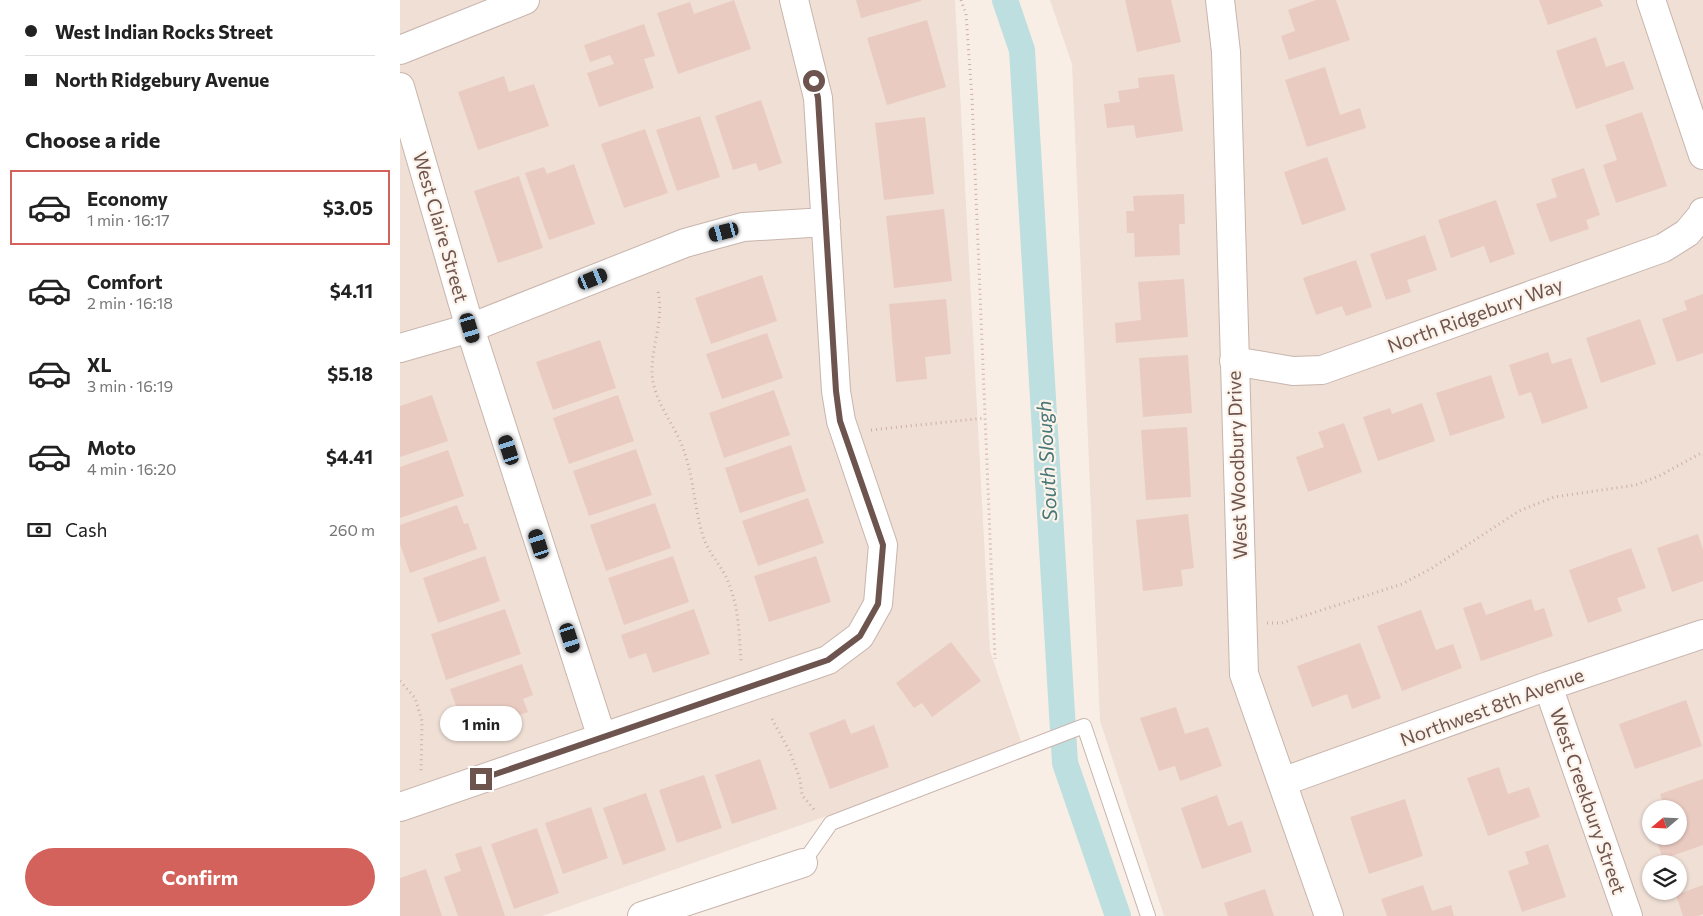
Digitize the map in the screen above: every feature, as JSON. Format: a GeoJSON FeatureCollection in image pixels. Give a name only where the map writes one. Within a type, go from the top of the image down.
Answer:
{"type":"FeatureCollection","features":[{"type":"Feature","properties":{"kind":"street"},"geometry":{"type":"LineString","coordinates":[[400,50],[525,0]]}},
{"type":"Feature","properties":{"kind":"street"},"geometry":{"type":"LineString","coordinates":[[400,807],[828,660],[860,636],[878,604],[883,545],[840,421],[836,391],[818,98],[794,0]]}},
{"type":"Feature","properties":{"kind":"street","name":"West Woodbury Drive"},"geometry":{"type":"LineString","coordinates":[[1220,0],[1226,52],[1244,674],[1329,916]]}},
{"type":"Feature","properties":{"kind":"street"},"geometry":{"type":"LineString","coordinates":[[1651,0],[1703,154]]}},
{"type":"Feature","properties":{"kind":"street","name":"West Claire Street"},"geometry":{"type":"LineString","coordinates":[[400,88],[470,328],[602,738]]}},
{"type":"Feature","properties":{"kind":"street","name":"North Ridgebury Way"},"geometry":{"type":"LineString","coordinates":[[1234,361],[1293,371],[1322,370],[1663,248],[1687,233],[1703,213]]}},
{"type":"Feature","properties":{"kind":"street"},"geometry":{"type":"LineString","coordinates":[[400,348],[470,328],[685,243],[743,227],[826,222]]}},
{"type":"Feature","properties":{"kind":"street","name":"Northwest 8th Avenue"},"geometry":{"type":"LineString","coordinates":[[1282,782],[1548,686],[1703,634]]}},
{"type":"Feature","properties":{"kind":"street","name":"West Creekbury Street"},"geometry":{"type":"LineString","coordinates":[[1548,686],[1628,916]]}},
{"type":"Feature","properties":{"kind":"street"},"geometry":{"type":"LineString","coordinates":[[642,916],[803,863]]}},
{"type":"Feature","properties":{"kind":"lane"},"geometry":{"type":"LineString","coordinates":[[803,863],[831,823],[1084,726],[1148,916]]}},
{"type":"Feature","properties":{"kind":"path"},"geometry":{"type":"LineString","coordinates":[[961,0],[966,14],[972,98],[995,659]]}},
{"type":"Feature","properties":{"kind":"path"},"geometry":{"type":"LineString","coordinates":[[658,292],[660,317],[652,362],[653,383],[663,410],[684,450],[697,516],[706,546],[727,579],[738,613],[741,661]]}},
{"type":"Feature","properties":{"kind":"path"},"geometry":{"type":"LineString","coordinates":[[846,435],[876,429],[985,418]]}},
{"type":"Feature","properties":{"kind":"path"},"geometry":{"type":"LineString","coordinates":[[1242,623],[1282,623],[1402,584],[1432,568],[1519,512],[1554,497],[1636,485],[1660,476],[1703,452]]}},
{"type":"Feature","properties":{"kind":"path"},"geometry":{"type":"LineString","coordinates":[[400,682],[415,698],[422,721],[421,774]]}},
{"type":"Feature","properties":{"kind":"path"},"geometry":{"type":"LineString","coordinates":[[772,719],[790,752],[800,779],[802,794],[816,812]]}},
{"type":"Feature","properties":{"kind":"shaded area"},"geometry":{"type":"Polygon","coordinates":[[[400,0],[955,0],[990,651],[1023,747],[542,916],[400,916],[400,0]]]}},
{"type":"Feature","properties":{"kind":"shaded area"},"geometry":{"type":"Polygon","coordinates":[[[1050,0],[1703,0],[1703,916],[1164,916],[1100,721],[1072,64],[1050,0]]]}},
{"type":"Feature","properties":{"kind":"building"},"geometry":{"type":"Polygon","coordinates":[[[734,0],[751,49],[678,74],[657,13],[690,2],[694,14],[734,0]]]}},
{"type":"Feature","properties":{"kind":"building"},"geometry":{"type":"Polygon","coordinates":[[[856,0],[921,0],[921,1],[861,18],[856,0]]]}},
{"type":"Feature","properties":{"kind":"building"},"geometry":{"type":"Polygon","coordinates":[[[1125,0],[1171,0],[1181,42],[1137,52],[1125,0]]]}},
{"type":"Feature","properties":{"kind":"building"},"geometry":{"type":"Polygon","coordinates":[[[1316,0],[1336,0],[1350,40],[1289,60],[1281,36],[1295,31],[1288,10],[1316,0]]]}},
{"type":"Feature","properties":{"kind":"building"},"geometry":{"type":"Polygon","coordinates":[[[1539,0],[1600,0],[1603,6],[1548,25],[1539,0]]]}},
{"type":"Feature","properties":{"kind":"building"},"geometry":{"type":"Polygon","coordinates":[[[927,20],[946,87],[887,105],[867,38],[927,20]]]}},
{"type":"Feature","properties":{"kind":"building"},"geometry":{"type":"Polygon","coordinates":[[[644,24],[655,56],[644,59],[654,88],[599,107],[587,73],[614,64],[610,55],[590,62],[584,45],[644,24]]]}},
{"type":"Feature","properties":{"kind":"building"},"geometry":{"type":"Polygon","coordinates":[[[1596,37],[1606,67],[1624,61],[1634,89],[1576,109],[1556,51],[1596,37]]]}},
{"type":"Feature","properties":{"kind":"building"},"geometry":{"type":"Polygon","coordinates":[[[1325,67],[1340,115],[1360,108],[1366,128],[1307,147],[1285,80],[1325,67]]]}},
{"type":"Feature","properties":{"kind":"building"},"geometry":{"type":"Polygon","coordinates":[[[1174,74],[1183,131],[1136,138],[1134,125],[1107,128],[1104,104],[1120,102],[1118,91],[1139,88],[1138,78],[1174,74]]]}},
{"type":"Feature","properties":{"kind":"building"},"geometry":{"type":"Polygon","coordinates":[[[504,76],[509,92],[534,84],[549,126],[478,150],[458,92],[504,76]]]}},
{"type":"Feature","properties":{"kind":"building"},"geometry":{"type":"Polygon","coordinates":[[[761,100],[782,163],[759,171],[756,163],[733,170],[715,116],[761,100]]]}},
{"type":"Feature","properties":{"kind":"building"},"geometry":{"type":"Polygon","coordinates":[[[1642,112],[1667,186],[1616,203],[1603,165],[1617,160],[1605,125],[1642,112]]]}},
{"type":"Feature","properties":{"kind":"building"},"geometry":{"type":"Polygon","coordinates":[[[700,116],[720,177],[677,191],[656,130],[700,116]]]}},
{"type":"Feature","properties":{"kind":"building"},"geometry":{"type":"Polygon","coordinates":[[[925,117],[934,194],[884,200],[875,123],[925,117]]]}},
{"type":"Feature","properties":{"kind":"building"},"geometry":{"type":"Polygon","coordinates":[[[645,129],[668,193],[624,208],[601,144],[645,129]]]}},
{"type":"Feature","properties":{"kind":"building"},"geometry":{"type":"Polygon","coordinates":[[[1327,157],[1346,210],[1302,225],[1284,172],[1327,157]]]}},
{"type":"Feature","properties":{"kind":"building"},"geometry":{"type":"Polygon","coordinates":[[[574,164],[595,224],[549,240],[525,173],[544,167],[547,174],[574,164]]]}},
{"type":"Feature","properties":{"kind":"building"},"geometry":{"type":"Polygon","coordinates":[[[1584,168],[1600,215],[1586,220],[1589,229],[1550,242],[1536,204],[1557,197],[1551,179],[1584,168]]]}},
{"type":"Feature","properties":{"kind":"building"},"geometry":{"type":"Polygon","coordinates":[[[519,176],[543,248],[498,263],[474,191],[519,176]]]}},
{"type":"Feature","properties":{"kind":"building"},"geometry":{"type":"Polygon","coordinates":[[[1184,194],[1185,224],[1179,224],[1180,255],[1135,257],[1134,233],[1127,233],[1126,211],[1134,211],[1133,196],[1184,194]]]}},
{"type":"Feature","properties":{"kind":"building"},"geometry":{"type":"Polygon","coordinates":[[[1496,200],[1515,254],[1490,263],[1484,246],[1451,258],[1438,220],[1496,200]]]}},
{"type":"Feature","properties":{"kind":"building"},"geometry":{"type":"Polygon","coordinates":[[[944,209],[952,281],[894,288],[886,216],[944,209]]]}},
{"type":"Feature","properties":{"kind":"building"},"geometry":{"type":"Polygon","coordinates":[[[1425,235],[1437,270],[1407,280],[1411,292],[1386,300],[1370,254],[1425,235]]]}},
{"type":"Feature","properties":{"kind":"building"},"geometry":{"type":"Polygon","coordinates":[[[1356,260],[1372,307],[1346,316],[1342,306],[1316,315],[1303,278],[1356,260]]]}},
{"type":"Feature","properties":{"kind":"building"},"geometry":{"type":"Polygon","coordinates":[[[762,275],[777,321],[711,344],[695,298],[762,275]]]}},
{"type":"Feature","properties":{"kind":"building"},"geometry":{"type":"Polygon","coordinates":[[[1184,279],[1188,337],[1116,343],[1115,323],[1141,320],[1138,282],[1184,279]]]}},
{"type":"Feature","properties":{"kind":"building"},"geometry":{"type":"Polygon","coordinates":[[[1703,294],[1703,353],[1677,362],[1662,319],[1687,310],[1684,301],[1703,294]]]}},
{"type":"Feature","properties":{"kind":"building"},"geometry":{"type":"Polygon","coordinates":[[[946,299],[951,354],[925,357],[927,379],[896,382],[889,304],[946,299]]]}},
{"type":"Feature","properties":{"kind":"building"},"geometry":{"type":"Polygon","coordinates":[[[1640,319],[1656,364],[1601,383],[1586,338],[1640,319]]]}},
{"type":"Feature","properties":{"kind":"building"},"geometry":{"type":"Polygon","coordinates":[[[767,333],[783,378],[722,399],[706,354],[767,333]]]}},
{"type":"Feature","properties":{"kind":"building"},"geometry":{"type":"Polygon","coordinates":[[[600,340],[616,388],[553,410],[536,362],[600,340]]]}},
{"type":"Feature","properties":{"kind":"building"},"geometry":{"type":"Polygon","coordinates":[[[1548,352],[1552,364],[1571,358],[1588,408],[1542,424],[1531,392],[1519,396],[1509,365],[1548,352]]]}},
{"type":"Feature","properties":{"kind":"building"},"geometry":{"type":"Polygon","coordinates":[[[1188,355],[1192,413],[1143,417],[1139,358],[1188,355]]]}},
{"type":"Feature","properties":{"kind":"building"},"geometry":{"type":"Polygon","coordinates":[[[1491,375],[1505,418],[1450,436],[1436,393],[1491,375]]]}},
{"type":"Feature","properties":{"kind":"building"},"geometry":{"type":"Polygon","coordinates":[[[774,390],[790,435],[724,458],[709,413],[774,390]]]}},
{"type":"Feature","properties":{"kind":"building"},"geometry":{"type":"Polygon","coordinates":[[[432,395],[448,441],[400,457],[400,406],[432,395]]]}},
{"type":"Feature","properties":{"kind":"building"},"geometry":{"type":"Polygon","coordinates":[[[618,395],[634,441],[569,464],[553,418],[618,395]]]}},
{"type":"Feature","properties":{"kind":"building"},"geometry":{"type":"Polygon","coordinates":[[[1422,403],[1435,441],[1378,461],[1363,417],[1390,408],[1392,414],[1422,403]]]}},
{"type":"Feature","properties":{"kind":"building"},"geometry":{"type":"Polygon","coordinates":[[[1344,423],[1362,472],[1308,492],[1296,457],[1324,447],[1318,432],[1344,423]]]}},
{"type":"Feature","properties":{"kind":"building"},"geometry":{"type":"Polygon","coordinates":[[[1187,427],[1191,497],[1146,500],[1141,430],[1187,427]]]}},
{"type":"Feature","properties":{"kind":"building"},"geometry":{"type":"Polygon","coordinates":[[[791,445],[806,491],[740,513],[725,468],[791,445]]]}},
{"type":"Feature","properties":{"kind":"building"},"geometry":{"type":"Polygon","coordinates":[[[636,449],[652,495],[589,516],[573,471],[636,449]]]}},
{"type":"Feature","properties":{"kind":"building"},"geometry":{"type":"Polygon","coordinates":[[[448,450],[464,496],[400,518],[400,467],[448,450]]]}},
{"type":"Feature","properties":{"kind":"building"},"geometry":{"type":"Polygon","coordinates":[[[808,498],[824,543],[758,566],[742,521],[808,498]]]}},
{"type":"Feature","properties":{"kind":"building"},"geometry":{"type":"Polygon","coordinates":[[[655,503],[671,548],[606,571],[590,525],[655,503]]]}},
{"type":"Feature","properties":{"kind":"building"},"geometry":{"type":"Polygon","coordinates":[[[457,505],[464,524],[468,523],[477,549],[410,573],[400,544],[400,525],[457,505]]]}},
{"type":"Feature","properties":{"kind":"building"},"geometry":{"type":"Polygon","coordinates":[[[1188,514],[1194,568],[1181,570],[1183,586],[1143,591],[1136,520],[1188,514]]]}},
{"type":"Feature","properties":{"kind":"building"},"geometry":{"type":"Polygon","coordinates":[[[1698,534],[1703,550],[1703,581],[1672,592],[1657,548],[1698,534]]]}},
{"type":"Feature","properties":{"kind":"building"},"geometry":{"type":"Polygon","coordinates":[[[1631,548],[1646,588],[1617,598],[1622,611],[1588,623],[1569,570],[1631,548]]]}},
{"type":"Feature","properties":{"kind":"building"},"geometry":{"type":"Polygon","coordinates":[[[485,556],[500,601],[438,623],[423,578],[485,556]]]}},
{"type":"Feature","properties":{"kind":"building"},"geometry":{"type":"Polygon","coordinates":[[[673,556],[689,602],[624,625],[608,578],[673,556]]]}},
{"type":"Feature","properties":{"kind":"building"},"geometry":{"type":"Polygon","coordinates":[[[816,556],[831,602],[769,622],[754,576],[816,556]]]}},
{"type":"Feature","properties":{"kind":"building"},"geometry":{"type":"Polygon","coordinates":[[[1531,599],[1535,611],[1544,608],[1553,636],[1481,661],[1463,608],[1481,602],[1486,615],[1531,599]]]}},
{"type":"Feature","properties":{"kind":"building"},"geometry":{"type":"Polygon","coordinates":[[[505,609],[521,654],[446,680],[431,634],[505,609]]]}},
{"type":"Feature","properties":{"kind":"building"},"geometry":{"type":"Polygon","coordinates":[[[694,609],[710,654],[653,673],[646,653],[629,659],[621,635],[694,609]]]}},
{"type":"Feature","properties":{"kind":"building"},"geometry":{"type":"Polygon","coordinates":[[[1421,610],[1436,650],[1453,644],[1462,668],[1402,691],[1377,626],[1421,610]]]}},
{"type":"Feature","properties":{"kind":"building"},"geometry":{"type":"Polygon","coordinates":[[[951,642],[981,681],[932,717],[922,703],[914,708],[896,683],[951,642]]]}},
{"type":"Feature","properties":{"kind":"building"},"geometry":{"type":"Polygon","coordinates":[[[1360,643],[1381,698],[1352,709],[1347,694],[1312,707],[1297,666],[1360,643]]]}},
{"type":"Feature","properties":{"kind":"building"},"geometry":{"type":"Polygon","coordinates":[[[522,664],[533,695],[523,699],[528,712],[466,734],[450,689],[522,664]]]}},
{"type":"Feature","properties":{"kind":"building"},"geometry":{"type":"Polygon","coordinates":[[[1686,700],[1702,746],[1635,769],[1619,724],[1686,700]]]}},
{"type":"Feature","properties":{"kind":"building"},"geometry":{"type":"Polygon","coordinates":[[[1176,707],[1185,734],[1208,727],[1222,766],[1180,781],[1175,766],[1159,771],[1140,718],[1176,707]]]}},
{"type":"Feature","properties":{"kind":"building"},"geometry":{"type":"Polygon","coordinates":[[[845,719],[851,734],[874,725],[889,767],[830,789],[809,733],[845,719]]]}},
{"type":"Feature","properties":{"kind":"building"},"geometry":{"type":"Polygon","coordinates":[[[760,759],[777,809],[732,824],[715,775],[760,759]]]}},
{"type":"Feature","properties":{"kind":"building"},"geometry":{"type":"Polygon","coordinates":[[[1499,767],[1508,794],[1529,787],[1540,817],[1488,836],[1467,778],[1499,767]]]}},
{"type":"Feature","properties":{"kind":"building"},"geometry":{"type":"Polygon","coordinates":[[[704,775],[722,828],[677,843],[659,790],[704,775]]]}},
{"type":"Feature","properties":{"kind":"building"},"geometry":{"type":"Polygon","coordinates":[[[1703,779],[1703,845],[1674,855],[1662,855],[1658,845],[1688,845],[1688,800],[1662,800],[1660,794],[1703,779]]]}},
{"type":"Feature","properties":{"kind":"building"},"geometry":{"type":"Polygon","coordinates":[[[646,793],[666,850],[623,865],[603,808],[646,793]]]}},
{"type":"Feature","properties":{"kind":"building"},"geometry":{"type":"Polygon","coordinates":[[[1217,795],[1228,826],[1242,821],[1252,852],[1202,869],[1181,808],[1217,795]]]}},
{"type":"Feature","properties":{"kind":"building"},"geometry":{"type":"Polygon","coordinates":[[[1405,799],[1423,856],[1369,874],[1350,817],[1405,799]]]}},
{"type":"Feature","properties":{"kind":"building"},"geometry":{"type":"Polygon","coordinates":[[[591,807],[608,858],[563,874],[545,823],[591,807]]]}},
{"type":"Feature","properties":{"kind":"building"},"geometry":{"type":"Polygon","coordinates":[[[537,828],[559,893],[514,909],[491,844],[537,828]]]}},
{"type":"Feature","properties":{"kind":"building"},"geometry":{"type":"Polygon","coordinates":[[[1548,844],[1566,897],[1522,912],[1508,871],[1529,864],[1525,852],[1548,844]]]}},
{"type":"Feature","properties":{"kind":"building"},"geometry":{"type":"Polygon","coordinates":[[[481,846],[505,916],[458,916],[444,877],[461,871],[455,854],[481,846]]]}},
{"type":"Feature","properties":{"kind":"building"},"geometry":{"type":"Polygon","coordinates":[[[426,869],[442,916],[400,916],[400,878],[426,869]]]}},
{"type":"Feature","properties":{"kind":"building"},"geometry":{"type":"Polygon","coordinates":[[[1423,885],[1432,911],[1451,905],[1454,916],[1387,916],[1381,899],[1423,885]]]}},
{"type":"Feature","properties":{"kind":"building"},"geometry":{"type":"Polygon","coordinates":[[[1703,885],[1703,914],[1683,916],[1678,900],[1687,900],[1687,891],[1703,885]]]}},
{"type":"Feature","properties":{"kind":"building"},"geometry":{"type":"Polygon","coordinates":[[[1265,889],[1274,916],[1228,916],[1224,903],[1265,889]]]}},
{"type":"Feature","properties":{"kind":"waterway","name":"South Slough"},"geometry":{"type":"LineString","coordinates":[[1005,0],[1022,50],[1065,763],[1118,916]]}},
{"type":"Feature","properties":{"kind":"route"},"geometry":{"type":"LineString","coordinates":[[481,779],[828,660],[860,636],[878,604],[883,545],[840,421],[836,391],[818,98],[814,81]]}}]}
